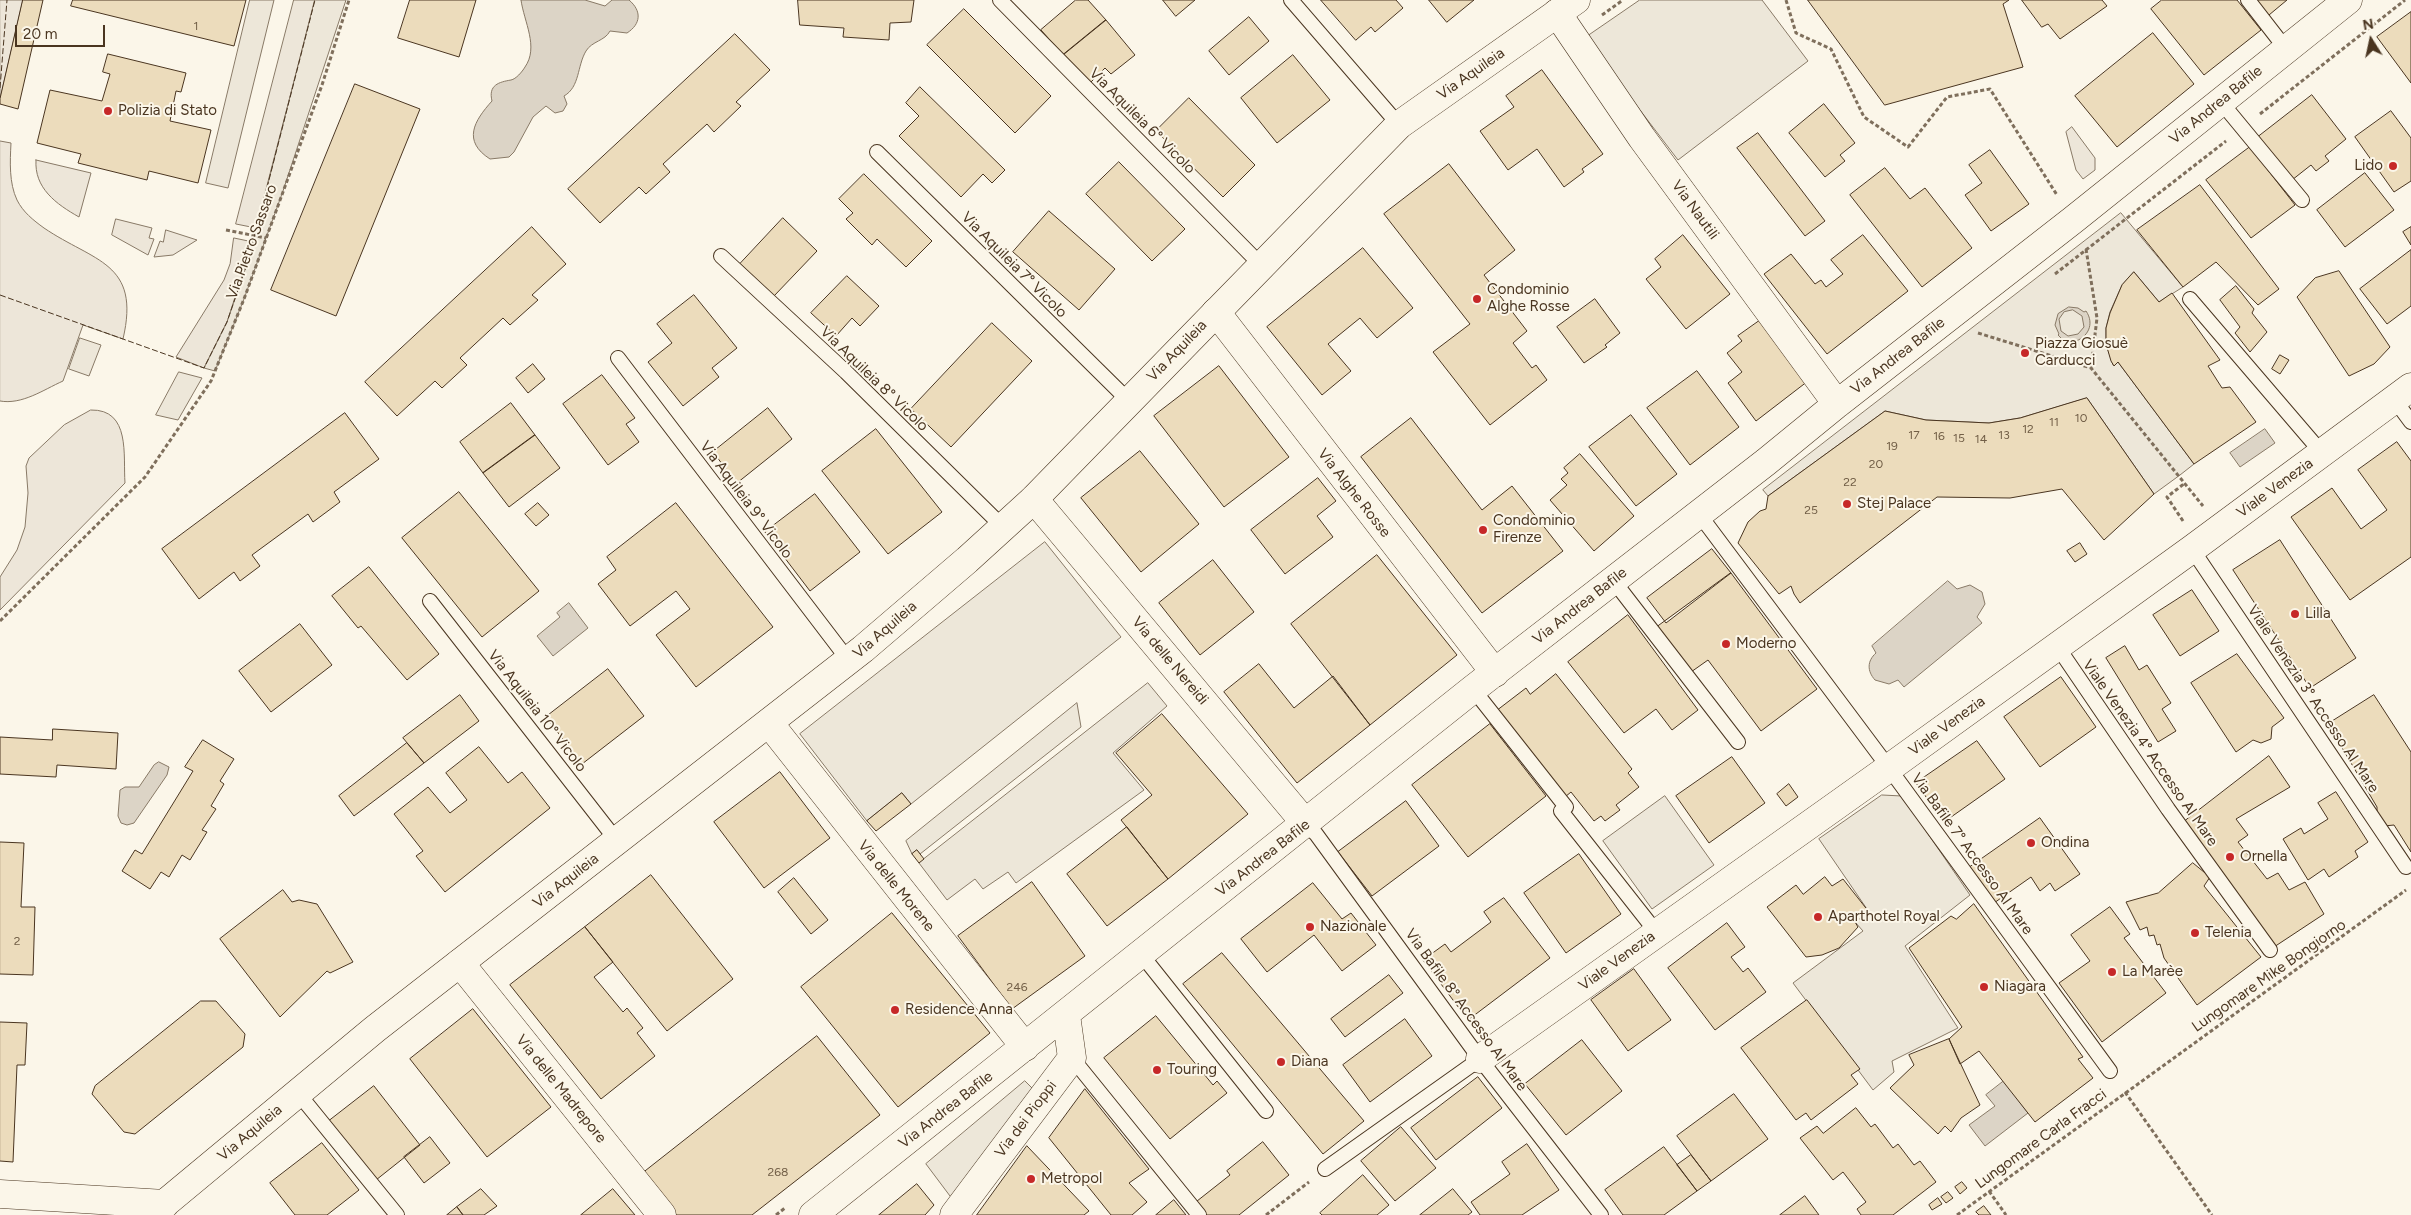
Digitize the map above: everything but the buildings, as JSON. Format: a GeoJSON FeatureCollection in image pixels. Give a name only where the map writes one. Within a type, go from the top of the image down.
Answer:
{"type":"FeatureCollection","features":[{"type":"Feature","properties":{"kind":"street","name":"Via Andrea Bafile"},"geometry":{"type":"LineString","coordinates":[[813,1215],[1473,689],[2073,220],[2348,0]]}},
{"type":"Feature","properties":{"kind":"street","name":"Via Aquileia"},"geometry":{"type":"LineString","coordinates":[[158,1209],[375,1029],[849,661],[1034,499],[1399,125],[1560,4]]}},
{"type":"Feature","properties":{"kind":"street","name":"Via Nautili"},"geometry":{"type":"LineString","coordinates":[[1560,4],[1642,138],[1836,404]]}},
{"type":"Feature","properties":{"kind":"street","name":"Via Alghe Rosse"},"geometry":{"type":"LineString","coordinates":[[1216,312],[1495,673]]}},
{"type":"Feature","properties":{"kind":"street","name":"Viale Venezia"},"geometry":{"type":"LineString","coordinates":[[1480,1059],[1889,768],[2195,547],[2403,393]]}},
{"type":"Feature","properties":{"kind":"street","name":"Via delle Nereidi"},"geometry":{"type":"LineString","coordinates":[[1034,499],[1306,824]]}},
{"type":"Feature","properties":{"kind":"street","name":"Via delle Morene"},"geometry":{"type":"LineString","coordinates":[[769,723],[867,850],[1025,1047]]}},
{"type":"Feature","properties":{"kind":"street","name":"Via delle Madrepore"},"geometry":{"type":"LineString","coordinates":[[460,963],[662,1215]]}},
{"type":"Feature","properties":{"kind":"street"},"geometry":{"type":"LineString","coordinates":[[1066,1015],[1072,1058]]}},
{"type":"Feature","properties":{"kind":"street","name":"Via dei Pioppi"},"geometry":{"type":"LineString","coordinates":[[954,1215],[1072,1058]]}},
{"type":"Feature","properties":{"kind":"street"},"geometry":{"type":"LineString","coordinates":[[0,1194],[158,1209]]}},
{"type":"Feature","properties":{"kind":"lane","name":"Via Aquileia 6° Vicolo"},"geometry":{"type":"LineString","coordinates":[[1000,0],[1261,265]]}},
{"type":"Feature","properties":{"kind":"lane"},"geometry":{"type":"LineString","coordinates":[[1291,0],[1399,125]]}},
{"type":"Feature","properties":{"kind":"lane"},"geometry":{"type":"LineString","coordinates":[[2248,0],[2286,49]]}},
{"type":"Feature","properties":{"kind":"lane"},"geometry":{"type":"LineString","coordinates":[[2221,102],[2302,200]]}},
{"type":"Feature","properties":{"kind":"lane","name":"Via Aquileia 7° Vicolo"},"geometry":{"type":"LineString","coordinates":[[876,152],[1129,401]]}},
{"type":"Feature","properties":{"kind":"lane","name":"Via Aquileia 8° Vicolo"},"geometry":{"type":"LineString","coordinates":[[721,256],[846,372],[1002,526]]}},
{"type":"Feature","properties":{"kind":"lane"},"geometry":{"type":"LineString","coordinates":[[2190,299],[2322,453]]}},
{"type":"Feature","properties":{"kind":"lane","name":"Via Aquileia 9° Vicolo"},"geometry":{"type":"LineString","coordinates":[[618,358],[849,661]]}},
{"type":"Feature","properties":{"kind":"lane"},"geometry":{"type":"LineString","coordinates":[[2403,393],[2411,422]]}},
{"type":"Feature","properties":{"kind":"lane","name":"Via Bafile 7° Accesso Al Mare"},"geometry":{"type":"LineString","coordinates":[[1699,514],[1889,768],[2110,1071]]}},
{"type":"Feature","properties":{"kind":"lane","name":"Viale Venezia 3° Accesso Al Mare"},"geometry":{"type":"LineString","coordinates":[[2195,547],[2406,867]]}},
{"type":"Feature","properties":{"kind":"lane"},"geometry":{"type":"LineString","coordinates":[[1613,580],[1738,742]]}},
{"type":"Feature","properties":{"kind":"lane","name":"Via Aquileia 10° Vicolo"},"geometry":{"type":"LineString","coordinates":[[430,602],[617,841]]}},
{"type":"Feature","properties":{"kind":"lane","name":"Viale Venezia 4° Accesso Al Mare"},"geometry":{"type":"LineString","coordinates":[[2057,646],[2168,809],[2270,950]]}},
{"type":"Feature","properties":{"kind":"lane"},"geometry":{"type":"LineString","coordinates":[[1473,689],[1566,806],[1561,811],[1657,933]]}},
{"type":"Feature","properties":{"kind":"lane","name":"Via Bafile 8° Accesso Al Mare"},"geometry":{"type":"LineString","coordinates":[[1306,824],[1316,834],[1480,1059],[1597,1213]]}},
{"type":"Feature","properties":{"kind":"lane"},"geometry":{"type":"LineString","coordinates":[[1142,954],[1266,1111]]}},
{"type":"Feature","properties":{"kind":"lane"},"geometry":{"type":"LineString","coordinates":[[1072,1058],[1200,1215]]}},
{"type":"Feature","properties":{"kind":"lane"},"geometry":{"type":"LineString","coordinates":[[1325,1169],[1480,1059]]}},
{"type":"Feature","properties":{"kind":"lane"},"geometry":{"type":"LineString","coordinates":[[298,1093],[396,1215]]}},
{"type":"Feature","properties":{"kind":"path","name":"Via Pietro Sassaro"},"geometry":{"type":"LineString","coordinates":[[0,620],[144,477],[210,381],[266,238],[322,85],[348,0]]}},
{"type":"Feature","properties":{"kind":"path"},"geometry":{"type":"LineString","coordinates":[[1786,0],[1796,33],[1831,49],[1864,117],[1908,147],[1947,97],[1990,89],[2073,220]]}},
{"type":"Feature","properties":{"kind":"path"},"geometry":{"type":"LineString","coordinates":[[2127,220],[2405,0]]}},
{"type":"Feature","properties":{"kind":"path"},"geometry":{"type":"LineString","coordinates":[[226,230],[266,238]]}},
{"type":"Feature","properties":{"kind":"path"},"geometry":{"type":"LineString","coordinates":[[2086,251],[2097,318],[2091,368]]}},
{"type":"Feature","properties":{"kind":"path"},"geometry":{"type":"LineString","coordinates":[[1978,333],[2091,368],[2180,475],[2204,509]]}},
{"type":"Feature","properties":{"kind":"path"},"geometry":{"type":"LineString","coordinates":[[2185,483],[2167,497],[2195,547]]}},
{"type":"Feature","properties":{"kind":"path","name":"Lungomare Mike Bongiorno"},"geometry":{"type":"LineString","coordinates":[[2139,1082],[2411,887]]}},
{"type":"Feature","properties":{"kind":"path","name":"Lungomare Carla Fracci"},"geometry":{"type":"LineString","coordinates":[[1957,1215],[2139,1082]]}},
{"type":"Feature","properties":{"kind":"path"},"geometry":{"type":"LineString","coordinates":[[2125,1092],[2212,1215]]}},
{"type":"Feature","properties":{"kind":"path"},"geometry":{"type":"LineString","coordinates":[[1266,1215],[1325,1169]]}},
{"type":"Feature","properties":{"kind":"path"},"geometry":{"type":"LineString","coordinates":[[1989,1192],[2006,1215]]}},
{"type":"Feature","properties":{"kind":"shaded area"},"geometry":{"type":"Polygon","coordinates":[[[0,0],[23,0],[0,99],[0,0]]]}},
{"type":"Feature","properties":{"kind":"shaded area"},"geometry":{"type":"Polygon","coordinates":[[[250,0],[274,0],[228,188],[206,183],[250,0]]]}},
{"type":"Feature","properties":{"kind":"shaded area"},"geometry":{"type":"Polygon","coordinates":[[[294,0],[315,0],[256,228],[236,224],[294,0]]]}},
{"type":"Feature","properties":{"kind":"shaded area"},"geometry":{"type":"Polygon","coordinates":[[[315,0],[346,0],[283,191],[244,299],[215,371],[204,368],[227,322],[249,258],[315,0]]]}},
{"type":"Feature","properties":{"kind":"shaded area"},"geometry":{"type":"Polygon","coordinates":[[[521,0],[585,0],[605,6],[612,0],[629,0],[636,9],[638,17],[635,26],[627,33],[610,31],[586,51],[576,82],[564,96],[567,104],[563,111],[555,113],[546,106],[533,117],[514,152],[509,157],[490,159],[476,145],[474,131],[480,116],[492,101],[493,88],[499,83],[517,77],[529,59],[531,43],[521,0]]]}},
{"type":"Feature","properties":{"kind":"shaded area"},"geometry":{"type":"Polygon","coordinates":[[[1640,0],[1762,0],[1808,61],[1678,160],[1585,38],[1640,0]]]}},
{"type":"Feature","properties":{"kind":"shaded area"},"geometry":{"type":"Polygon","coordinates":[[[2072,127],[2095,158],[2095,170],[2083,179],[2076,170],[2066,132],[2072,127]]]}},
{"type":"Feature","properties":{"kind":"shaded area"},"geometry":{"type":"Polygon","coordinates":[[[0,141],[11,143],[11,180],[14,193],[22,208],[44,228],[109,267],[119,279],[125,294],[127,314],[123,339],[83,325],[63,381],[32,396],[8,402],[0,401],[0,141]]]}},
{"type":"Feature","properties":{"kind":"shaded area"},"geometry":{"type":"Polygon","coordinates":[[[36,160],[91,173],[79,217],[62,207],[48,194],[39,179],[36,170],[36,160]]]}},
{"type":"Feature","properties":{"kind":"shaded area","name":"Piazza Giosuè Carducci"},"geometry":{"type":"Polygon","coordinates":[[[2121,213],[2183,287],[2159,302],[2134,272],[2122,285],[2110,312],[2106,328],[2106,344],[2113,365],[2118,362],[2194,464],[2180,475],[2154,494],[2087,398],[2020,418],[1989,423],[1926,420],[1885,411],[1768,496],[1763,490],[2121,213]]]}},
{"type":"Feature","properties":{"kind":"shaded area"},"geometry":{"type":"Polygon","coordinates":[[[116,219],[152,228],[149,238],[154,239],[148,255],[112,235],[116,219]]]}},
{"type":"Feature","properties":{"kind":"shaded area"},"geometry":{"type":"Polygon","coordinates":[[[166,230],[197,240],[173,255],[154,257],[160,241],[163,242],[166,230]]]}},
{"type":"Feature","properties":{"kind":"shaded area"},"geometry":{"type":"Polygon","coordinates":[[[234,238],[253,242],[227,322],[204,368],[176,357],[224,280],[230,264],[234,238]]]}},
{"type":"Feature","properties":{"kind":"shaded area"},"geometry":{"type":"Polygon","coordinates":[[[2069,307],[2086,311],[2089,316],[2090,325],[2086,334],[2073,342],[2062,339],[2058,335],[2055,325],[2058,314],[2069,307]],[[2073,310],[2064,312],[2059,319],[2061,331],[2068,336],[2078,334],[2084,327],[2082,316],[2073,310]]]}},
{"type":"Feature","properties":{"kind":"shaded area"},"geometry":{"type":"Polygon","coordinates":[[[80,338],[101,345],[89,376],[69,369],[80,338]]]}},
{"type":"Feature","properties":{"kind":"shaded area"},"geometry":{"type":"Polygon","coordinates":[[[179,372],[202,378],[178,420],[156,415],[179,372]]]}},
{"type":"Feature","properties":{"kind":"shaded area"},"geometry":{"type":"Polygon","coordinates":[[[91,410],[104,412],[113,417],[119,426],[124,448],[125,483],[0,610],[0,577],[17,550],[25,527],[28,493],[26,466],[29,458],[64,425],[91,410]]]}},
{"type":"Feature","properties":{"kind":"shaded area"},"geometry":{"type":"Polygon","coordinates":[[[2265,429],[2275,443],[2240,467],[2230,453],[2265,429]]]}},
{"type":"Feature","properties":{"kind":"shaded area"},"geometry":{"type":"Polygon","coordinates":[[[1045,542],[1121,637],[911,804],[902,793],[867,821],[800,734],[1045,542]]]}},
{"type":"Feature","properties":{"kind":"shaded area"},"geometry":{"type":"Polygon","coordinates":[[[1948,581],[1957,589],[1970,585],[1982,592],[1985,604],[1977,617],[1982,623],[1904,687],[1898,680],[1889,684],[1875,680],[1869,670],[1871,659],[1876,653],[1872,646],[1948,581]]]}},
{"type":"Feature","properties":{"kind":"shaded area"},"geometry":{"type":"Polygon","coordinates":[[[569,603],[588,628],[553,656],[537,636],[560,617],[557,613],[569,603]]]}},
{"type":"Feature","properties":{"kind":"shaded area"},"geometry":{"type":"Polygon","coordinates":[[[1148,683],[1167,706],[1113,753],[1144,790],[1016,883],[1008,872],[983,889],[975,879],[947,900],[919,863],[1148,683]]]}},
{"type":"Feature","properties":{"kind":"shaded area"},"geometry":{"type":"Polygon","coordinates":[[[1077,703],[1081,727],[920,854],[917,850],[912,854],[906,841],[1077,703]]]}},
{"type":"Feature","properties":{"kind":"shaded area"},"geometry":{"type":"Polygon","coordinates":[[[159,762],[169,767],[167,775],[134,823],[127,825],[121,823],[118,816],[120,790],[125,787],[139,787],[154,765],[159,762]]]}},
{"type":"Feature","properties":{"kind":"shaded area"},"geometry":{"type":"Polygon","coordinates":[[[1882,795],[1902,796],[1970,895],[1905,946],[1958,1028],[1892,1061],[1894,1072],[1873,1090],[1793,983],[1863,931],[1855,922],[1869,912],[1819,839],[1882,795]]]}},
{"type":"Feature","properties":{"kind":"shaded area"},"geometry":{"type":"Polygon","coordinates":[[[1665,796],[1714,865],[1652,909],[1603,841],[1665,796]]]}},
{"type":"Feature","properties":{"kind":"shaded area"},"geometry":{"type":"Polygon","coordinates":[[[1025,1081],[1037,1093],[953,1200],[926,1164],[1025,1081]]]}},
{"type":"Feature","properties":{"kind":"shaded area"},"geometry":{"type":"Polygon","coordinates":[[[2004,1081],[2028,1113],[1985,1146],[1969,1125],[1995,1106],[1986,1095],[2004,1081]]]}},
{"type":"Feature","properties":{"kind":"fence"},"geometry":{"type":"LineString","coordinates":[[0,88],[7,0]]}},
{"type":"Feature","properties":{"kind":"fence"},"geometry":{"type":"LineString","coordinates":[[0,295],[204,368],[227,322],[249,258],[315,0]]}},
{"type":"Feature","properties":{"kind":"place","name":"Polizia di Stato"},"geometry":{"type":"Point","coordinates":[108,111]}},
{"type":"Feature","properties":{"kind":"place","name":"Lido"},"geometry":{"type":"Point","coordinates":[2393,166]}},
{"type":"Feature","properties":{"kind":"place","name":"Condominio Alghe Rosse"},"geometry":{"type":"Point","coordinates":[1477,299]}},
{"type":"Feature","properties":{"kind":"place","name":"Piazza Giosuè Carducci"},"geometry":{"type":"Point","coordinates":[2025,353]}},
{"type":"Feature","properties":{"kind":"place","name":"Stej Palace"},"geometry":{"type":"Point","coordinates":[1847,504]}},
{"type":"Feature","properties":{"kind":"place","name":"Condominio Firenze"},"geometry":{"type":"Point","coordinates":[1483,530]}},
{"type":"Feature","properties":{"kind":"place","name":"Lilla"},"geometry":{"type":"Point","coordinates":[2295,614]}},
{"type":"Feature","properties":{"kind":"place","name":"Moderno"},"geometry":{"type":"Point","coordinates":[1726,644]}},
{"type":"Feature","properties":{"kind":"place","name":"Ondina"},"geometry":{"type":"Point","coordinates":[2031,843]}},
{"type":"Feature","properties":{"kind":"place","name":"Ornella"},"geometry":{"type":"Point","coordinates":[2230,857]}},
{"type":"Feature","properties":{"kind":"place","name":"Aparthotel Royal"},"geometry":{"type":"Point","coordinates":[1818,917]}},
{"type":"Feature","properties":{"kind":"place","name":"Nazionale"},"geometry":{"type":"Point","coordinates":[1310,927]}},
{"type":"Feature","properties":{"kind":"place","name":"Telenia"},"geometry":{"type":"Point","coordinates":[2195,933]}},
{"type":"Feature","properties":{"kind":"place","name":"La Marèe"},"geometry":{"type":"Point","coordinates":[2112,972]}},
{"type":"Feature","properties":{"kind":"place","name":"Niagara"},"geometry":{"type":"Point","coordinates":[1984,987]}},
{"type":"Feature","properties":{"kind":"place","name":"Residence Anna"},"geometry":{"type":"Point","coordinates":[895,1010]}},
{"type":"Feature","properties":{"kind":"place","name":"Diana"},"geometry":{"type":"Point","coordinates":[1281,1062]}},
{"type":"Feature","properties":{"kind":"place","name":"Touring"},"geometry":{"type":"Point","coordinates":[1157,1070]}},
{"type":"Feature","properties":{"kind":"place","name":"Metropol"},"geometry":{"type":"Point","coordinates":[1031,1179]}}]}
